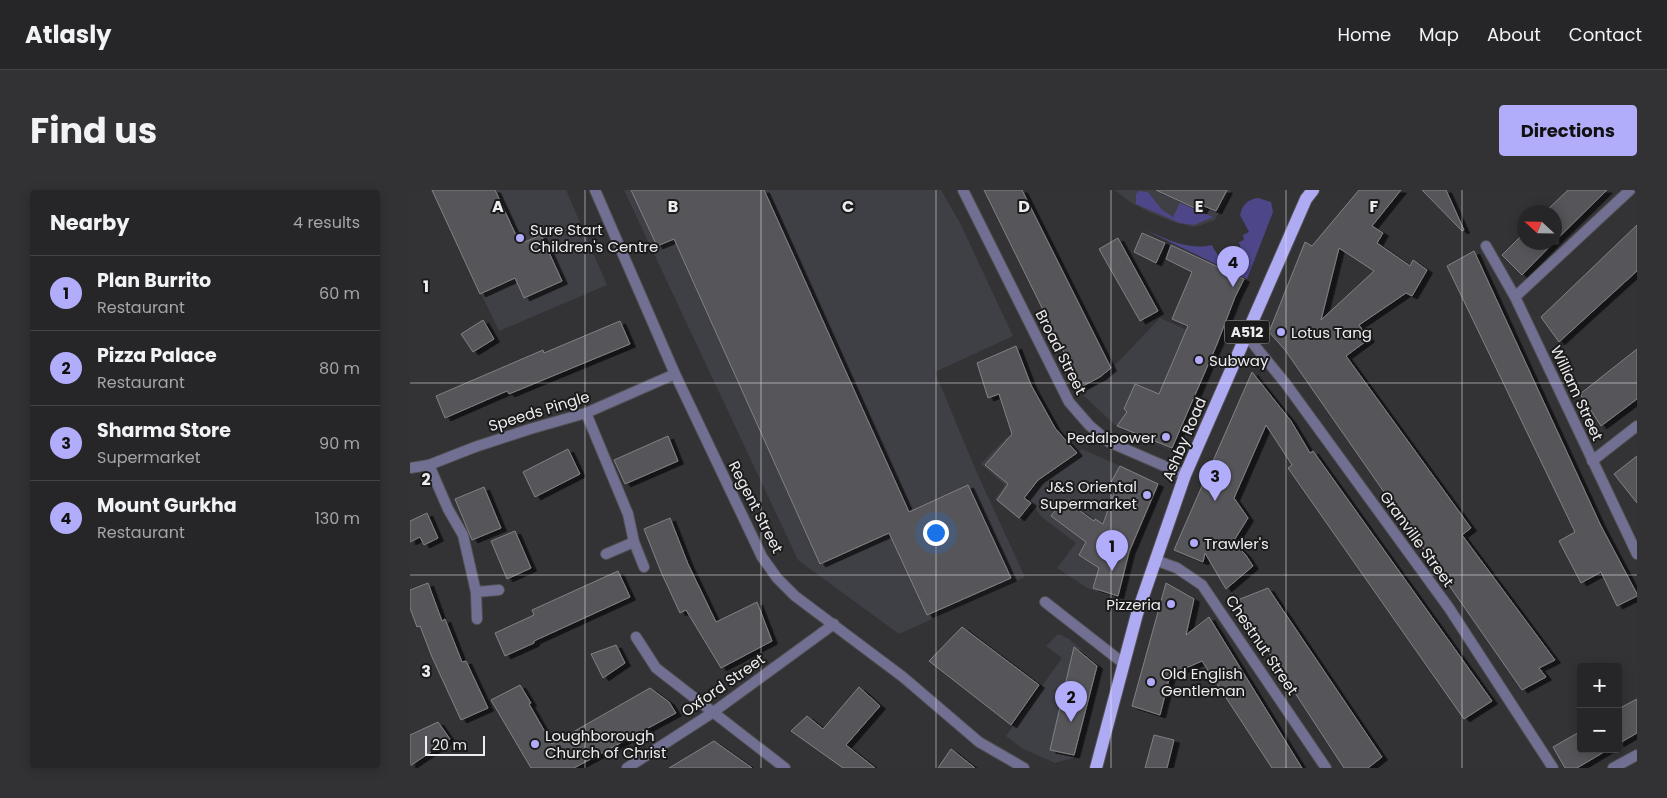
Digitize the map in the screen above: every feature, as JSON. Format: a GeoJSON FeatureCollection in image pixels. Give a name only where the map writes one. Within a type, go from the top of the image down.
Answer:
{"type":"FeatureCollection","features":[{"type":"Feature","properties":{"kind":"main road","name":"Ashby Road"},"geometry":{"type":"LineString","coordinates":[[1096,768],[1123,663],[1154,560],[1185,475],[1306,199],[1313,190]]}},
{"type":"Feature","properties":{"kind":"street","name":"Regent Street"},"geometry":{"type":"LineString","coordinates":[[595,190],[675,374],[762,557],[777,578],[795,596],[903,677],[979,742],[1024,768]]}},
{"type":"Feature","properties":{"kind":"street","name":"Broad Street"},"geometry":{"type":"LineString","coordinates":[[963,190],[1068,402],[1089,425],[1109,442],[1185,475]]}},
{"type":"Feature","properties":{"kind":"street"},"geometry":{"type":"LineString","coordinates":[[1515,296],[1630,190]]}},
{"type":"Feature","properties":{"kind":"street","name":"William Street"},"geometry":{"type":"LineString","coordinates":[[1486,246],[1515,296],[1637,554]]}},
{"type":"Feature","properties":{"kind":"street","name":"Granville Street"},"geometry":{"type":"LineString","coordinates":[[1246,335],[1286,384],[1449,608],[1553,768]]}},
{"type":"Feature","properties":{"kind":"street","name":"Speeds Pingle"},"geometry":{"type":"LineString","coordinates":[[410,468],[430,465],[502,438],[586,413],[675,374]]}},
{"type":"Feature","properties":{"kind":"street"},"geometry":{"type":"LineString","coordinates":[[586,413],[628,514],[634,542],[644,567]]}},
{"type":"Feature","properties":{"kind":"street"},"geometry":{"type":"LineString","coordinates":[[1592,461],[1637,426]]}},
{"type":"Feature","properties":{"kind":"street"},"geometry":{"type":"LineString","coordinates":[[430,465],[448,509],[463,534],[476,592],[477,619]]}},
{"type":"Feature","properties":{"kind":"street"},"geometry":{"type":"LineString","coordinates":[[606,554],[634,542]]}},
{"type":"Feature","properties":{"kind":"street","name":"Chestnut Street"},"geometry":{"type":"LineString","coordinates":[[1154,560],[1177,568],[1202,585],[1326,768]]}},
{"type":"Feature","properties":{"kind":"street"},"geometry":{"type":"LineString","coordinates":[[476,592],[499,590]]}},
{"type":"Feature","properties":{"kind":"street"},"geometry":{"type":"LineString","coordinates":[[1045,602],[1123,663]]}},
{"type":"Feature","properties":{"kind":"street","name":"Oxford Street"},"geometry":{"type":"LineString","coordinates":[[627,768],[712,713],[834,624]]}},
{"type":"Feature","properties":{"kind":"street"},"geometry":{"type":"LineString","coordinates":[[636,637],[656,668],[712,713],[786,768]]}},
{"type":"Feature","properties":{"kind":"street"},"geometry":{"type":"LineString","coordinates":[[1613,768],[1637,755]]}},
{"type":"Feature","properties":{"kind":"shaded area","name":"Sure Start Children's Centre"},"geometry":{"type":"Polygon","coordinates":[[[431,190],[566,190],[607,285],[499,331],[431,190]]]}},
{"type":"Feature","properties":{"kind":"shaded area"},"geometry":{"type":"Polygon","coordinates":[[[624,190],[941,190],[960,223],[1013,336],[935,372],[977,473],[1025,577],[899,634],[798,560],[624,190]]]}},
{"type":"Feature","properties":{"kind":"shaded area"},"geometry":{"type":"Polygon","coordinates":[[[1115,190],[1231,190],[1215,220],[1195,227],[1176,223],[1151,213],[1130,202],[1115,190]]]}},
{"type":"Feature","properties":{"kind":"shaded area"},"geometry":{"type":"Polygon","coordinates":[[[1139,191],[1148,192],[1162,210],[1173,217],[1180,203],[1213,217],[1194,225],[1180,223],[1136,204],[1136,194],[1139,191]]]}},
{"type":"Feature","properties":{"kind":"shaded area"},"geometry":{"type":"Polygon","coordinates":[[[1258,198],[1271,202],[1273,212],[1247,279],[1228,270],[1228,268],[1234,265],[1232,260],[1238,257],[1236,251],[1241,249],[1239,242],[1244,240],[1243,235],[1249,232],[1240,215],[1243,208],[1248,201],[1258,198]]]}},
{"type":"Feature","properties":{"kind":"shaded area"},"geometry":{"type":"Polygon","coordinates":[[[1143,229],[1185,245],[1212,245],[1224,268],[1143,229]]]}},
{"type":"Feature","properties":{"kind":"shaded area"},"geometry":{"type":"Polygon","coordinates":[[[1160,318],[1218,344],[1172,451],[1115,425],[1083,395],[1160,318]]]}},
{"type":"Feature","properties":{"kind":"shaded area"},"geometry":{"type":"Polygon","coordinates":[[[1007,437],[1049,473],[1074,457],[1082,449],[1160,484],[1135,541],[1118,598],[1089,589],[1057,568],[1076,543],[1043,518],[1034,507],[1020,520],[995,499],[1005,485],[981,464],[1007,437]]]}},
{"type":"Feature","properties":{"kind":"shaded area"},"geometry":{"type":"Polygon","coordinates":[[[1057,635],[1069,639],[1098,664],[1077,751],[1073,758],[1055,763],[1023,749],[1006,736],[1062,658],[1046,646],[1057,635]]]}},
{"type":"Feature","properties":{"kind":"building"},"geometry":{"type":"Polygon","coordinates":[[[432,190],[495,190],[520,244],[541,235],[562,281],[524,298],[515,278],[480,294],[432,190]]]}},
{"type":"Feature","properties":{"kind":"building"},"geometry":{"type":"Polygon","coordinates":[[[631,190],[764,190],[909,512],[968,485],[1011,578],[927,615],[889,533],[820,564],[674,239],[657,246],[631,190]]]}},
{"type":"Feature","properties":{"kind":"building"},"geometry":{"type":"Polygon","coordinates":[[[984,190],[1022,190],[1111,368],[1100,377],[1081,387],[984,190]]]}},
{"type":"Feature","properties":{"kind":"building"},"geometry":{"type":"Polygon","coordinates":[[[1156,190],[1227,190],[1216,211],[1204,206],[1201,211],[1156,190]]]}},
{"type":"Feature","properties":{"kind":"building"},"geometry":{"type":"Polygon","coordinates":[[[1359,190],[1401,190],[1372,226],[1383,233],[1377,243],[1410,266],[1413,260],[1427,270],[1412,296],[1406,293],[1359,325],[1369,339],[1346,356],[1471,528],[1462,535],[1555,660],[1539,668],[1546,677],[1522,690],[1285,350],[1269,332],[1305,242],[1312,246],[1359,190]],[[1339,248],[1321,320],[1374,271],[1339,248]]]}},
{"type":"Feature","properties":{"kind":"building"},"geometry":{"type":"Polygon","coordinates":[[[1422,190],[1446,190],[1464,230],[1462,231],[1422,190]]]}},
{"type":"Feature","properties":{"kind":"building"},"geometry":{"type":"Polygon","coordinates":[[[1568,190],[1607,190],[1562,234],[1562,205],[1552,205],[1568,190]]]}},
{"type":"Feature","properties":{"kind":"building"},"geometry":{"type":"Polygon","coordinates":[[[1637,225],[1637,271],[1559,342],[1541,317],[1637,225]]]}},
{"type":"Feature","properties":{"kind":"building"},"geometry":{"type":"Polygon","coordinates":[[[1142,233],[1165,243],[1156,263],[1134,252],[1142,233]]]}},
{"type":"Feature","properties":{"kind":"building"},"geometry":{"type":"Polygon","coordinates":[[[1118,238],[1158,311],[1140,321],[1099,249],[1118,238]]]}},
{"type":"Feature","properties":{"kind":"building"},"geometry":{"type":"Polygon","coordinates":[[[1517,240],[1517,250],[1546,250],[1522,275],[1502,255],[1517,240]]]}},
{"type":"Feature","properties":{"kind":"building"},"geometry":{"type":"Polygon","coordinates":[[[1171,245],[1244,279],[1172,448],[1117,426],[1127,412],[1124,409],[1135,384],[1159,394],[1188,326],[1172,319],[1192,272],[1166,259],[1171,245]]]}},
{"type":"Feature","properties":{"kind":"building"},"geometry":{"type":"Polygon","coordinates":[[[1474,251],[1600,524],[1637,594],[1637,596],[1617,606],[1601,572],[1581,583],[1559,541],[1575,532],[1447,266],[1474,251]]]}},
{"type":"Feature","properties":{"kind":"building"},"geometry":{"type":"Polygon","coordinates":[[[483,320],[494,339],[473,352],[461,334],[483,320]]]}},
{"type":"Feature","properties":{"kind":"building"},"geometry":{"type":"Polygon","coordinates":[[[620,321],[630,344],[509,394],[507,391],[445,418],[436,396],[543,350],[544,353],[620,321]]]}},
{"type":"Feature","properties":{"kind":"building"},"geometry":{"type":"Polygon","coordinates":[[[1016,346],[1031,385],[1055,428],[1077,453],[1038,480],[1024,498],[1031,503],[1019,518],[997,500],[1008,484],[985,465],[1012,434],[999,394],[988,398],[977,363],[1016,346]]]}},
{"type":"Feature","properties":{"kind":"building"},"geometry":{"type":"Polygon","coordinates":[[[1637,349],[1637,399],[1601,426],[1580,394],[1637,349]]]}},
{"type":"Feature","properties":{"kind":"building"},"geometry":{"type":"Polygon","coordinates":[[[1252,372],[1291,421],[1310,453],[1313,451],[1492,701],[1464,719],[1288,468],[1292,465],[1266,425],[1234,498],[1248,518],[1233,542],[1245,554],[1253,566],[1226,589],[1205,553],[1203,562],[1174,550],[1252,372]]]}},
{"type":"Feature","properties":{"kind":"building"},"geometry":{"type":"Polygon","coordinates":[[[668,436],[678,461],[625,484],[614,460],[668,436]]]}},
{"type":"Feature","properties":{"kind":"building"},"geometry":{"type":"Polygon","coordinates":[[[568,449],[580,474],[535,497],[523,472],[568,449]]]}},
{"type":"Feature","properties":{"kind":"building"},"geometry":{"type":"Polygon","coordinates":[[[1637,456],[1637,503],[1614,474],[1637,456]]]}},
{"type":"Feature","properties":{"kind":"building"},"geometry":{"type":"Polygon","coordinates":[[[1120,466],[1158,484],[1129,552],[1118,596],[1093,588],[1099,568],[1079,555],[1086,542],[1051,516],[1064,499],[1094,521],[1095,519],[1103,524],[1116,487],[1110,484],[1120,466]]]}},
{"type":"Feature","properties":{"kind":"building"},"geometry":{"type":"Polygon","coordinates":[[[484,487],[501,528],[472,540],[455,499],[484,487]]]}},
{"type":"Feature","properties":{"kind":"building"},"geometry":{"type":"Polygon","coordinates":[[[427,513],[438,538],[424,545],[420,537],[410,542],[410,521],[427,513]]]}},
{"type":"Feature","properties":{"kind":"building"},"geometry":{"type":"Polygon","coordinates":[[[670,518],[688,564],[716,622],[757,602],[772,641],[721,668],[686,610],[680,613],[644,529],[670,518]]]}},
{"type":"Feature","properties":{"kind":"building"},"geometry":{"type":"Polygon","coordinates":[[[515,531],[531,568],[507,579],[491,541],[515,531]]]}},
{"type":"Feature","properties":{"kind":"building"},"geometry":{"type":"Polygon","coordinates":[[[618,571],[630,597],[505,656],[495,633],[534,615],[532,610],[618,571]]]}},
{"type":"Feature","properties":{"kind":"building"},"geometry":{"type":"Polygon","coordinates":[[[428,583],[442,621],[445,619],[462,662],[466,661],[488,708],[461,720],[420,626],[417,627],[410,608],[410,590],[428,583]]]}},
{"type":"Feature","properties":{"kind":"building"},"geometry":{"type":"Polygon","coordinates":[[[1166,583],[1194,599],[1186,635],[1209,617],[1302,768],[1272,768],[1202,661],[1170,675],[1160,715],[1132,706],[1166,583]]]}},
{"type":"Feature","properties":{"kind":"building"},"geometry":{"type":"Polygon","coordinates":[[[1268,588],[1382,757],[1368,768],[1344,768],[1235,601],[1268,588]]]}},
{"type":"Feature","properties":{"kind":"building"},"geometry":{"type":"Polygon","coordinates":[[[962,627],[1039,685],[1011,725],[929,661],[962,627]]]}},
{"type":"Feature","properties":{"kind":"building"},"geometry":{"type":"Polygon","coordinates":[[[616,645],[625,663],[603,678],[591,654],[616,645]]]}},
{"type":"Feature","properties":{"kind":"building"},"geometry":{"type":"Polygon","coordinates":[[[1074,647],[1097,666],[1074,755],[1050,750],[1074,647]]]}},
{"type":"Feature","properties":{"kind":"building"},"geometry":{"type":"Polygon","coordinates":[[[520,685],[552,744],[650,688],[669,702],[676,713],[574,768],[531,768],[491,700],[520,685]]]}},
{"type":"Feature","properties":{"kind":"building"},"geometry":{"type":"Polygon","coordinates":[[[859,687],[880,706],[846,745],[875,768],[843,768],[791,731],[807,716],[823,729],[859,687]]]}},
{"type":"Feature","properties":{"kind":"building"},"geometry":{"type":"Polygon","coordinates":[[[1637,699],[1637,733],[1622,742],[1622,708],[1637,699]]]}},
{"type":"Feature","properties":{"kind":"building"},"geometry":{"type":"Polygon","coordinates":[[[438,722],[450,739],[410,766],[410,735],[438,722]]]}},
{"type":"Feature","properties":{"kind":"building"},"geometry":{"type":"Polygon","coordinates":[[[1577,733],[1577,753],[1602,753],[1577,768],[1565,768],[1553,747],[1577,733]]]}},
{"type":"Feature","properties":{"kind":"building"},"geometry":{"type":"Polygon","coordinates":[[[1154,735],[1174,740],[1167,768],[1145,768],[1154,735]]]}},
{"type":"Feature","properties":{"kind":"building"},"geometry":{"type":"Polygon","coordinates":[[[714,741],[752,768],[669,768],[714,741]]]}},
{"type":"Feature","properties":{"kind":"building"},"geometry":{"type":"Polygon","coordinates":[[[951,749],[975,768],[938,768],[951,749]]]}},
{"type":"Feature","properties":{"kind":"place","name":"Sure Start Children's Centre"},"geometry":{"type":"Point","coordinates":[520,238]}},
{"type":"Feature","properties":{"kind":"place","name":"Mount Gurkha"},"geometry":{"type":"Point","coordinates":[1233,287]}},
{"type":"Feature","properties":{"kind":"place","name":"Lotus Tang"},"geometry":{"type":"Point","coordinates":[1281,332]}},
{"type":"Feature","properties":{"kind":"place","name":"Subway"},"geometry":{"type":"Point","coordinates":[1199,360]}},
{"type":"Feature","properties":{"kind":"place","name":"Pedalpower"},"geometry":{"type":"Point","coordinates":[1166,437]}},
{"type":"Feature","properties":{"kind":"place","name":"J&S Oriental Supermarket"},"geometry":{"type":"Point","coordinates":[1147,495]}},
{"type":"Feature","properties":{"kind":"place","name":"Sharma Store"},"geometry":{"type":"Point","coordinates":[1215,501]}},
{"type":"Feature","properties":{"kind":"place","name":"Trawler's"},"geometry":{"type":"Point","coordinates":[1194,543]}},
{"type":"Feature","properties":{"kind":"place","name":"Plan Burrito"},"geometry":{"type":"Point","coordinates":[1112,571]}},
{"type":"Feature","properties":{"kind":"place","name":"Pizzeria"},"geometry":{"type":"Point","coordinates":[1171,604]}},
{"type":"Feature","properties":{"kind":"place","name":"Old English Gentleman"},"geometry":{"type":"Point","coordinates":[1151,682]}},
{"type":"Feature","properties":{"kind":"place","name":"Pizza Palace"},"geometry":{"type":"Point","coordinates":[1071,722]}},
{"type":"Feature","properties":{"kind":"place","name":"Loughborough Church of Christ"},"geometry":{"type":"Point","coordinates":[535,744]}}]}
